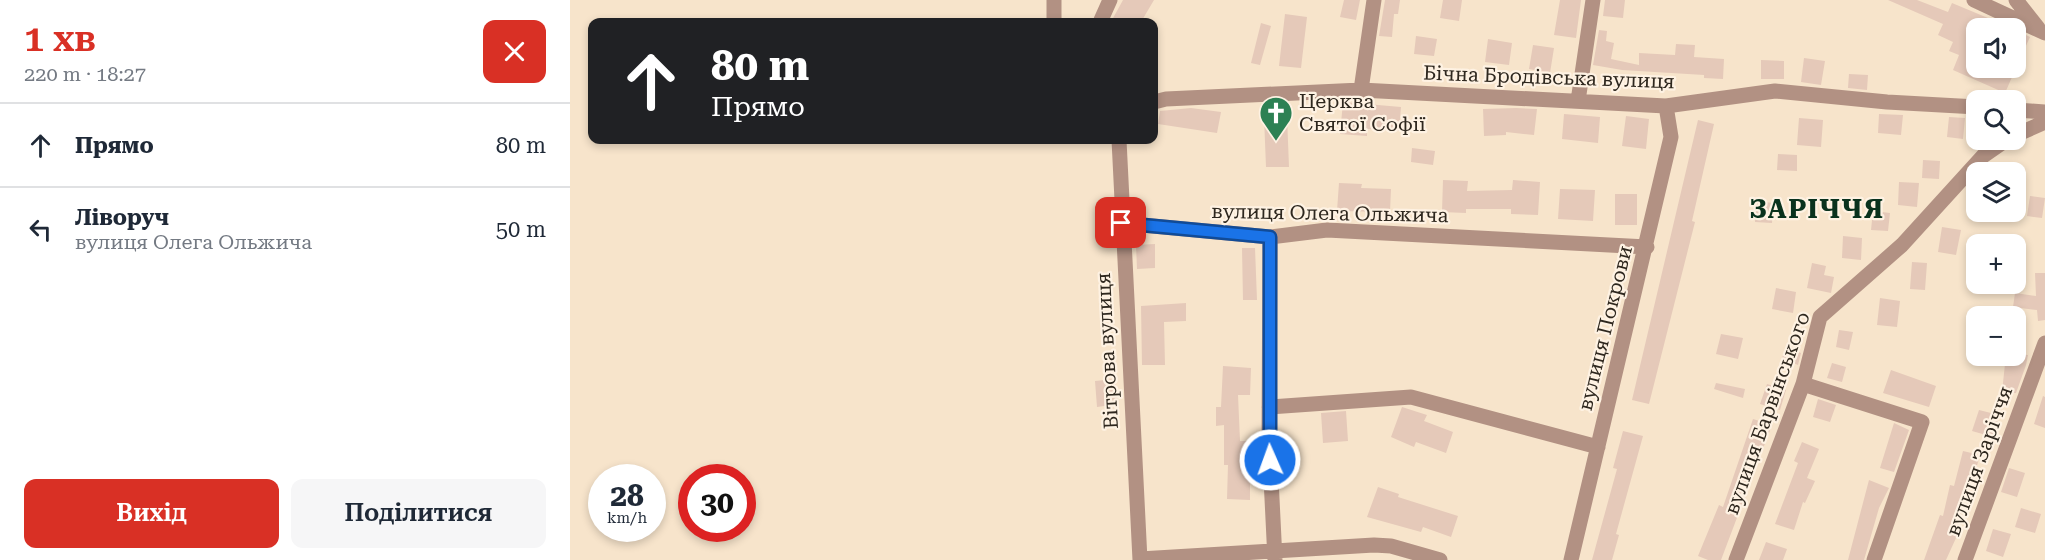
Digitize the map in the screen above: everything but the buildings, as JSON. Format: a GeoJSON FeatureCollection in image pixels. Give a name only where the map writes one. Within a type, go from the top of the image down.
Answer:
{"type":"FeatureCollection","features":[{"type":"Feature","properties":{"kind":"street"},"geometry":{"type":"LineString","coordinates":[[1054,0],[1054,18]]}},
{"type":"Feature","properties":{"kind":"street"},"geometry":{"type":"LineString","coordinates":[[1102,18],[1110,0]]}},
{"type":"Feature","properties":{"kind":"street"},"geometry":{"type":"LineString","coordinates":[[1361,90],[1374,0]]}},
{"type":"Feature","properties":{"kind":"street"},"geometry":{"type":"LineString","coordinates":[[1578,101],[1593,0]]}},
{"type":"Feature","properties":{"kind":"street"},"geometry":{"type":"LineString","coordinates":[[1974,0],[2042,31]]}},
{"type":"Feature","properties":{"kind":"street"},"geometry":{"type":"LineString","coordinates":[[2016,0],[2042,31]]}},
{"type":"Feature","properties":{"kind":"street","name":"Бічна Бродівська вулиця"},"geometry":{"type":"LineString","coordinates":[[1158,101],[1361,90],[1666,106],[1775,91],[1887,102],[1966,106]]}},
{"type":"Feature","properties":{"kind":"street","name":"вулиця Покрови"},"geometry":{"type":"LineString","coordinates":[[1571,560],[1647,247],[1671,137],[1666,106]]}},
{"type":"Feature","properties":{"kind":"street"},"geometry":{"type":"LineString","coordinates":[[2026,111],[2045,112]]}},
{"type":"Feature","properties":{"kind":"street"},"geometry":{"type":"LineString","coordinates":[[2026,131],[2045,122]]}},
{"type":"Feature","properties":{"kind":"street","name":"Вітрова вулиця"},"geometry":{"type":"LineString","coordinates":[[1119,144],[1121,223],[1140,559]]}},
{"type":"Feature","properties":{"kind":"street","name":"вулиця Барвінського"},"geometry":{"type":"LineString","coordinates":[[1736,560],[1803,384],[1820,317],[1902,245],[1983,156],[1992,150]]}},
{"type":"Feature","properties":{"kind":"street","name":"вулиця Олега Ольжича"},"geometry":{"type":"LineString","coordinates":[[1121,223],[1270,237],[1328,230],[1647,247]]}},
{"type":"Feature","properties":{"kind":"street"},"geometry":{"type":"LineString","coordinates":[[1270,237],[1269,407],[1275,556]]}},
{"type":"Feature","properties":{"kind":"street","name":"вулиця Заріччя"},"geometry":{"type":"LineString","coordinates":[[1965,560],[2045,343]]}},
{"type":"Feature","properties":{"kind":"street"},"geometry":{"type":"LineString","coordinates":[[1803,384],[1922,422],[1874,560]]}},
{"type":"Feature","properties":{"kind":"street"},"geometry":{"type":"LineString","coordinates":[[1269,407],[1411,398],[1598,447]]}},
{"type":"Feature","properties":{"kind":"street"},"geometry":{"type":"LineString","coordinates":[[1140,559],[1275,556],[1374,545],[1391,546],[1424,558],[1440,560]]}},
{"type":"Feature","properties":{"kind":"place","name":"Церква Святої Софії"},"geometry":{"type":"Point","coordinates":[1276,142]}},
{"type":"Feature","properties":{"kind":"district","name":"ЗАРІЧЧЯ"},"geometry":{"type":"Point","coordinates":[1817,209]}},
{"type":"Feature","properties":{"kind":"route"},"geometry":{"type":"LineString","coordinates":[[1121,223],[1270,237],[1268,327],[1270,460]]}}]}
